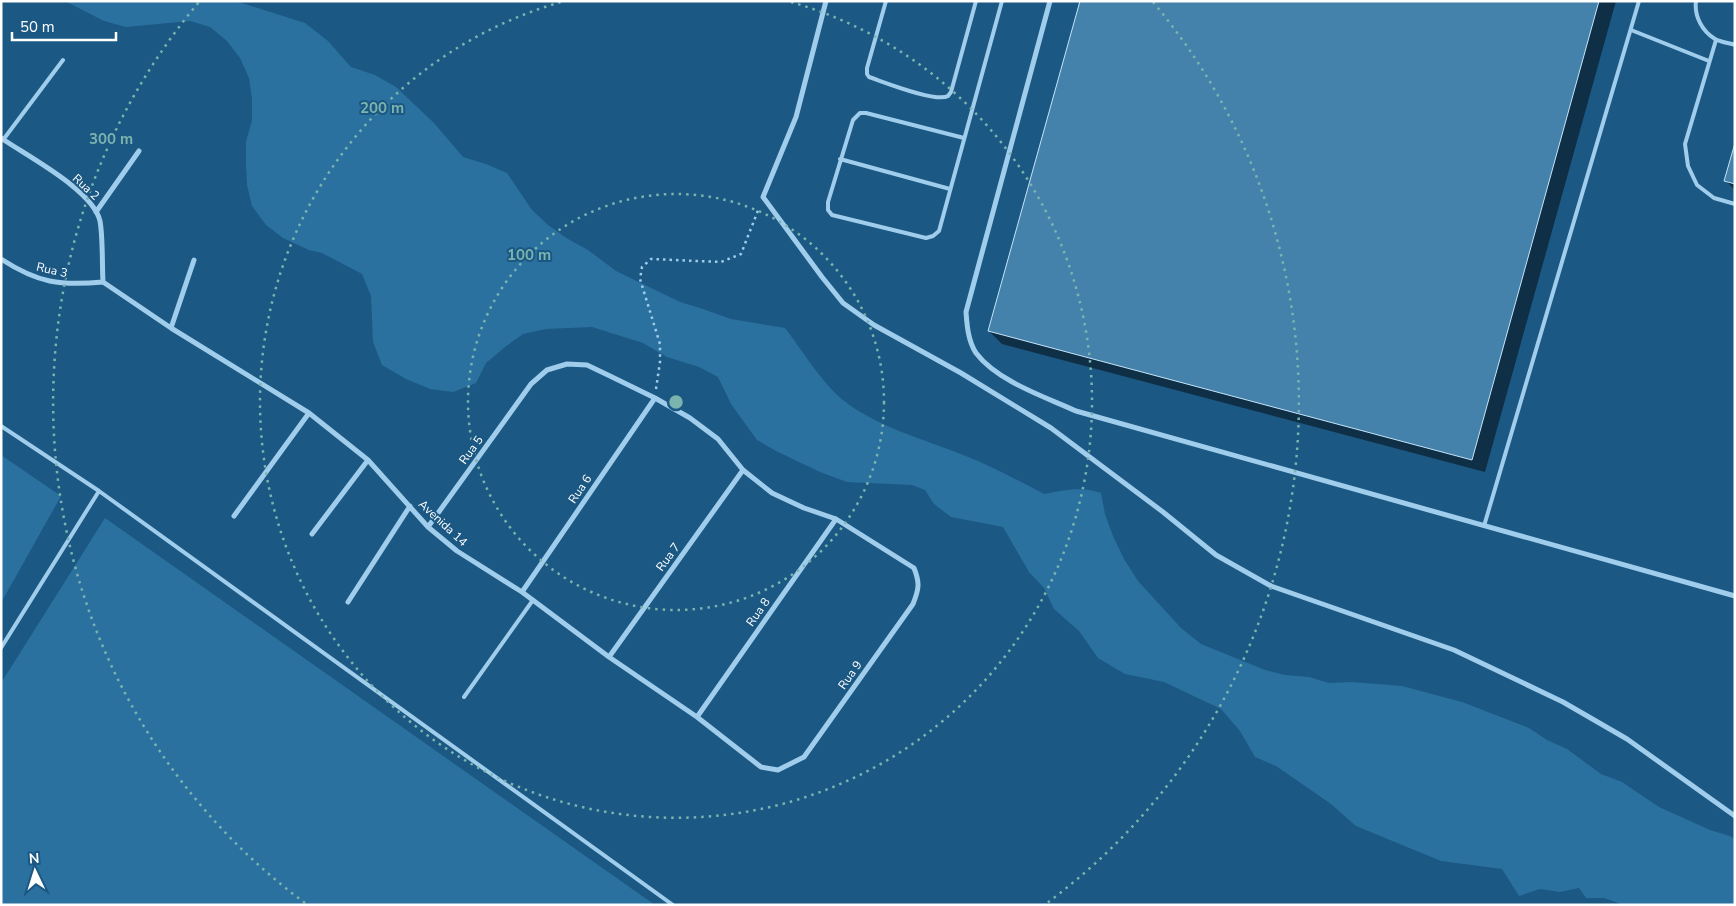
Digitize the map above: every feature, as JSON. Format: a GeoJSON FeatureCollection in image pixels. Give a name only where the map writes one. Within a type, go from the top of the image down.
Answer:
{"type":"FeatureCollection","features":[{"type":"Feature","properties":{"kind":"street"},"geometry":{"type":"LineString","coordinates":[[826,1],[796,117],[763,197],[843,303],[874,325],[961,373],[1051,428],[1164,512],[1216,555],[1271,586],[1454,650],[1563,702],[1627,738],[1735,816]]}},
{"type":"Feature","properties":{"kind":"street"},"geometry":{"type":"LineString","coordinates":[[1050,1],[966,312],[968,332],[976,352],[996,371],[1023,388],[1076,411],[1735,596]]}},
{"type":"Feature","properties":{"kind":"street","name":"Rua 2"},"geometry":{"type":"LineString","coordinates":[[2,139],[77,189],[93,205],[100,220],[103,282]]}},
{"type":"Feature","properties":{"kind":"street"},"geometry":{"type":"LineString","coordinates":[[96,212],[139,151]]}},
{"type":"Feature","properties":{"kind":"street","name":"Rua 3"},"geometry":{"type":"LineString","coordinates":[[1,260],[36,278],[59,284],[76,285],[103,282]]}},
{"type":"Feature","properties":{"kind":"street"},"geometry":{"type":"LineString","coordinates":[[171,328],[194,260]]}},
{"type":"Feature","properties":{"kind":"street","name":"Avenida 14"},"geometry":{"type":"LineString","coordinates":[[103,282],[171,328],[309,413],[368,460],[428,527],[457,551],[534,600],[609,657],[697,717],[761,767],[778,770],[804,757]]}},
{"type":"Feature","properties":{"kind":"street","name":"Rua 5"},"geometry":{"type":"LineString","coordinates":[[428,527],[530,384],[548,370],[567,364],[587,365],[655,398],[690,418],[718,440],[743,470],[772,493],[804,508],[836,519],[914,568],[918,577],[919,588],[913,604]]}},
{"type":"Feature","properties":{"kind":"street","name":"Rua 6"},"geometry":{"type":"LineString","coordinates":[[522,592],[655,398]]}},
{"type":"Feature","properties":{"kind":"street"},"geometry":{"type":"LineString","coordinates":[[234,516],[309,413]]}},
{"type":"Feature","properties":{"kind":"street"},"geometry":{"type":"LineString","coordinates":[[312,534],[368,460]]}},
{"type":"Feature","properties":{"kind":"street","name":"Rua 7"},"geometry":{"type":"LineString","coordinates":[[609,657],[743,470]]}},
{"type":"Feature","properties":{"kind":"street"},"geometry":{"type":"LineString","coordinates":[[348,602],[410,506]]}},
{"type":"Feature","properties":{"kind":"street","name":"Rua 8"},"geometry":{"type":"LineString","coordinates":[[697,717],[836,519]]}},
{"type":"Feature","properties":{"kind":"street","name":"Rua 9"},"geometry":{"type":"LineString","coordinates":[[804,757],[913,604]]}},
{"type":"Feature","properties":{"kind":"lane"},"geometry":{"type":"LineString","coordinates":[[886,1],[866,68],[867,74],[869,77],[893,86],[938,99],[948,96],[951,92],[976,1]]}},
{"type":"Feature","properties":{"kind":"lane"},"geometry":{"type":"LineString","coordinates":[[964,138],[860,113],[853,120],[840,159],[828,202],[828,210],[832,215],[926,238],[933,236],[939,231],[1002,1]]}},
{"type":"Feature","properties":{"kind":"lane"},"geometry":{"type":"LineString","coordinates":[[1484,526],[1639,1]]}},
{"type":"Feature","properties":{"kind":"lane"},"geometry":{"type":"LineString","coordinates":[[1696,1],[1695,10],[1698,21],[1704,29],[1716,40],[1735,45]]}},
{"type":"Feature","properties":{"kind":"lane"},"geometry":{"type":"LineString","coordinates":[[1631,30],[1710,61]]}},
{"type":"Feature","properties":{"kind":"lane"},"geometry":{"type":"LineString","coordinates":[[1716,40],[1685,144],[1688,166],[1697,185],[1714,198],[1735,204]]}},
{"type":"Feature","properties":{"kind":"lane"},"geometry":{"type":"LineString","coordinates":[[2,139],[63,60]]}},
{"type":"Feature","properties":{"kind":"lane"},"geometry":{"type":"LineString","coordinates":[[840,159],[950,189]]}},
{"type":"Feature","properties":{"kind":"lane"},"geometry":{"type":"LineString","coordinates":[[1,426],[99,491],[673,905]]}},
{"type":"Feature","properties":{"kind":"lane"},"geometry":{"type":"LineString","coordinates":[[1,648],[99,491]]}},
{"type":"Feature","properties":{"kind":"lane"},"geometry":{"type":"LineString","coordinates":[[464,697],[534,600]]}},
{"type":"Feature","properties":{"kind":"path"},"geometry":{"type":"LineString","coordinates":[[655,398],[660,362],[660,344],[640,279],[642,268],[651,259],[721,262],[741,254],[763,197]]}},
{"type":"Feature","properties":{"kind":"shaded area"},"geometry":{"type":"Polygon","coordinates":[[[65,1],[236,1],[305,23],[328,41],[351,67],[375,75],[396,87],[434,123],[463,157],[507,173],[532,210],[548,225],[588,250],[616,271],[680,302],[731,319],[785,328],[820,376],[835,393],[856,409],[884,425],[982,463],[1044,494],[1079,489],[1101,493],[1105,514],[1113,536],[1124,559],[1138,581],[1181,628],[1201,644],[1265,670],[1285,675],[1309,677],[1329,683],[1352,682],[1402,686],[1462,702],[1529,728],[1547,740],[1567,749],[1601,774],[1622,782],[1659,807],[1735,839],[1735,905],[1624,905],[1604,898],[1586,898],[1579,888],[1560,892],[1540,889],[1519,896],[1502,869],[1441,861],[1356,826],[1331,804],[1276,766],[1255,757],[1240,731],[1221,709],[1164,682],[1125,674],[1098,658],[1079,631],[1054,609],[1044,588],[1029,572],[1003,527],[951,517],[934,504],[925,490],[912,485],[847,482],[820,472],[776,451],[757,440],[731,404],[718,377],[699,367],[667,357],[643,343],[592,327],[546,329],[523,334],[486,363],[476,383],[453,392],[430,389],[406,379],[382,365],[373,342],[371,296],[362,274],[322,253],[309,250],[283,238],[266,225],[252,206],[247,185],[246,164],[246,142],[252,120],[249,78],[240,58],[227,41],[210,27],[190,21],[126,27],[104,21],[65,1]]]}},
{"type":"Feature","properties":{"kind":"shaded area"},"geometry":{"type":"Polygon","coordinates":[[[1,455],[61,496],[1,603],[1,455]]]}},
{"type":"Feature","properties":{"kind":"shaded area"},"geometry":{"type":"Polygon","coordinates":[[[105,518],[655,905],[1,905],[1,683],[105,518]]]}},
{"type":"Feature","properties":{"kind":"building"},"geometry":{"type":"Polygon","coordinates":[[[1080,1],[1599,1],[1472,460],[988,331],[1080,1]]]}},
{"type":"Feature","properties":{"kind":"building"},"geometry":{"type":"Polygon","coordinates":[[[1735,143],[1735,184],[1724,181],[1735,143]]]}}]}
